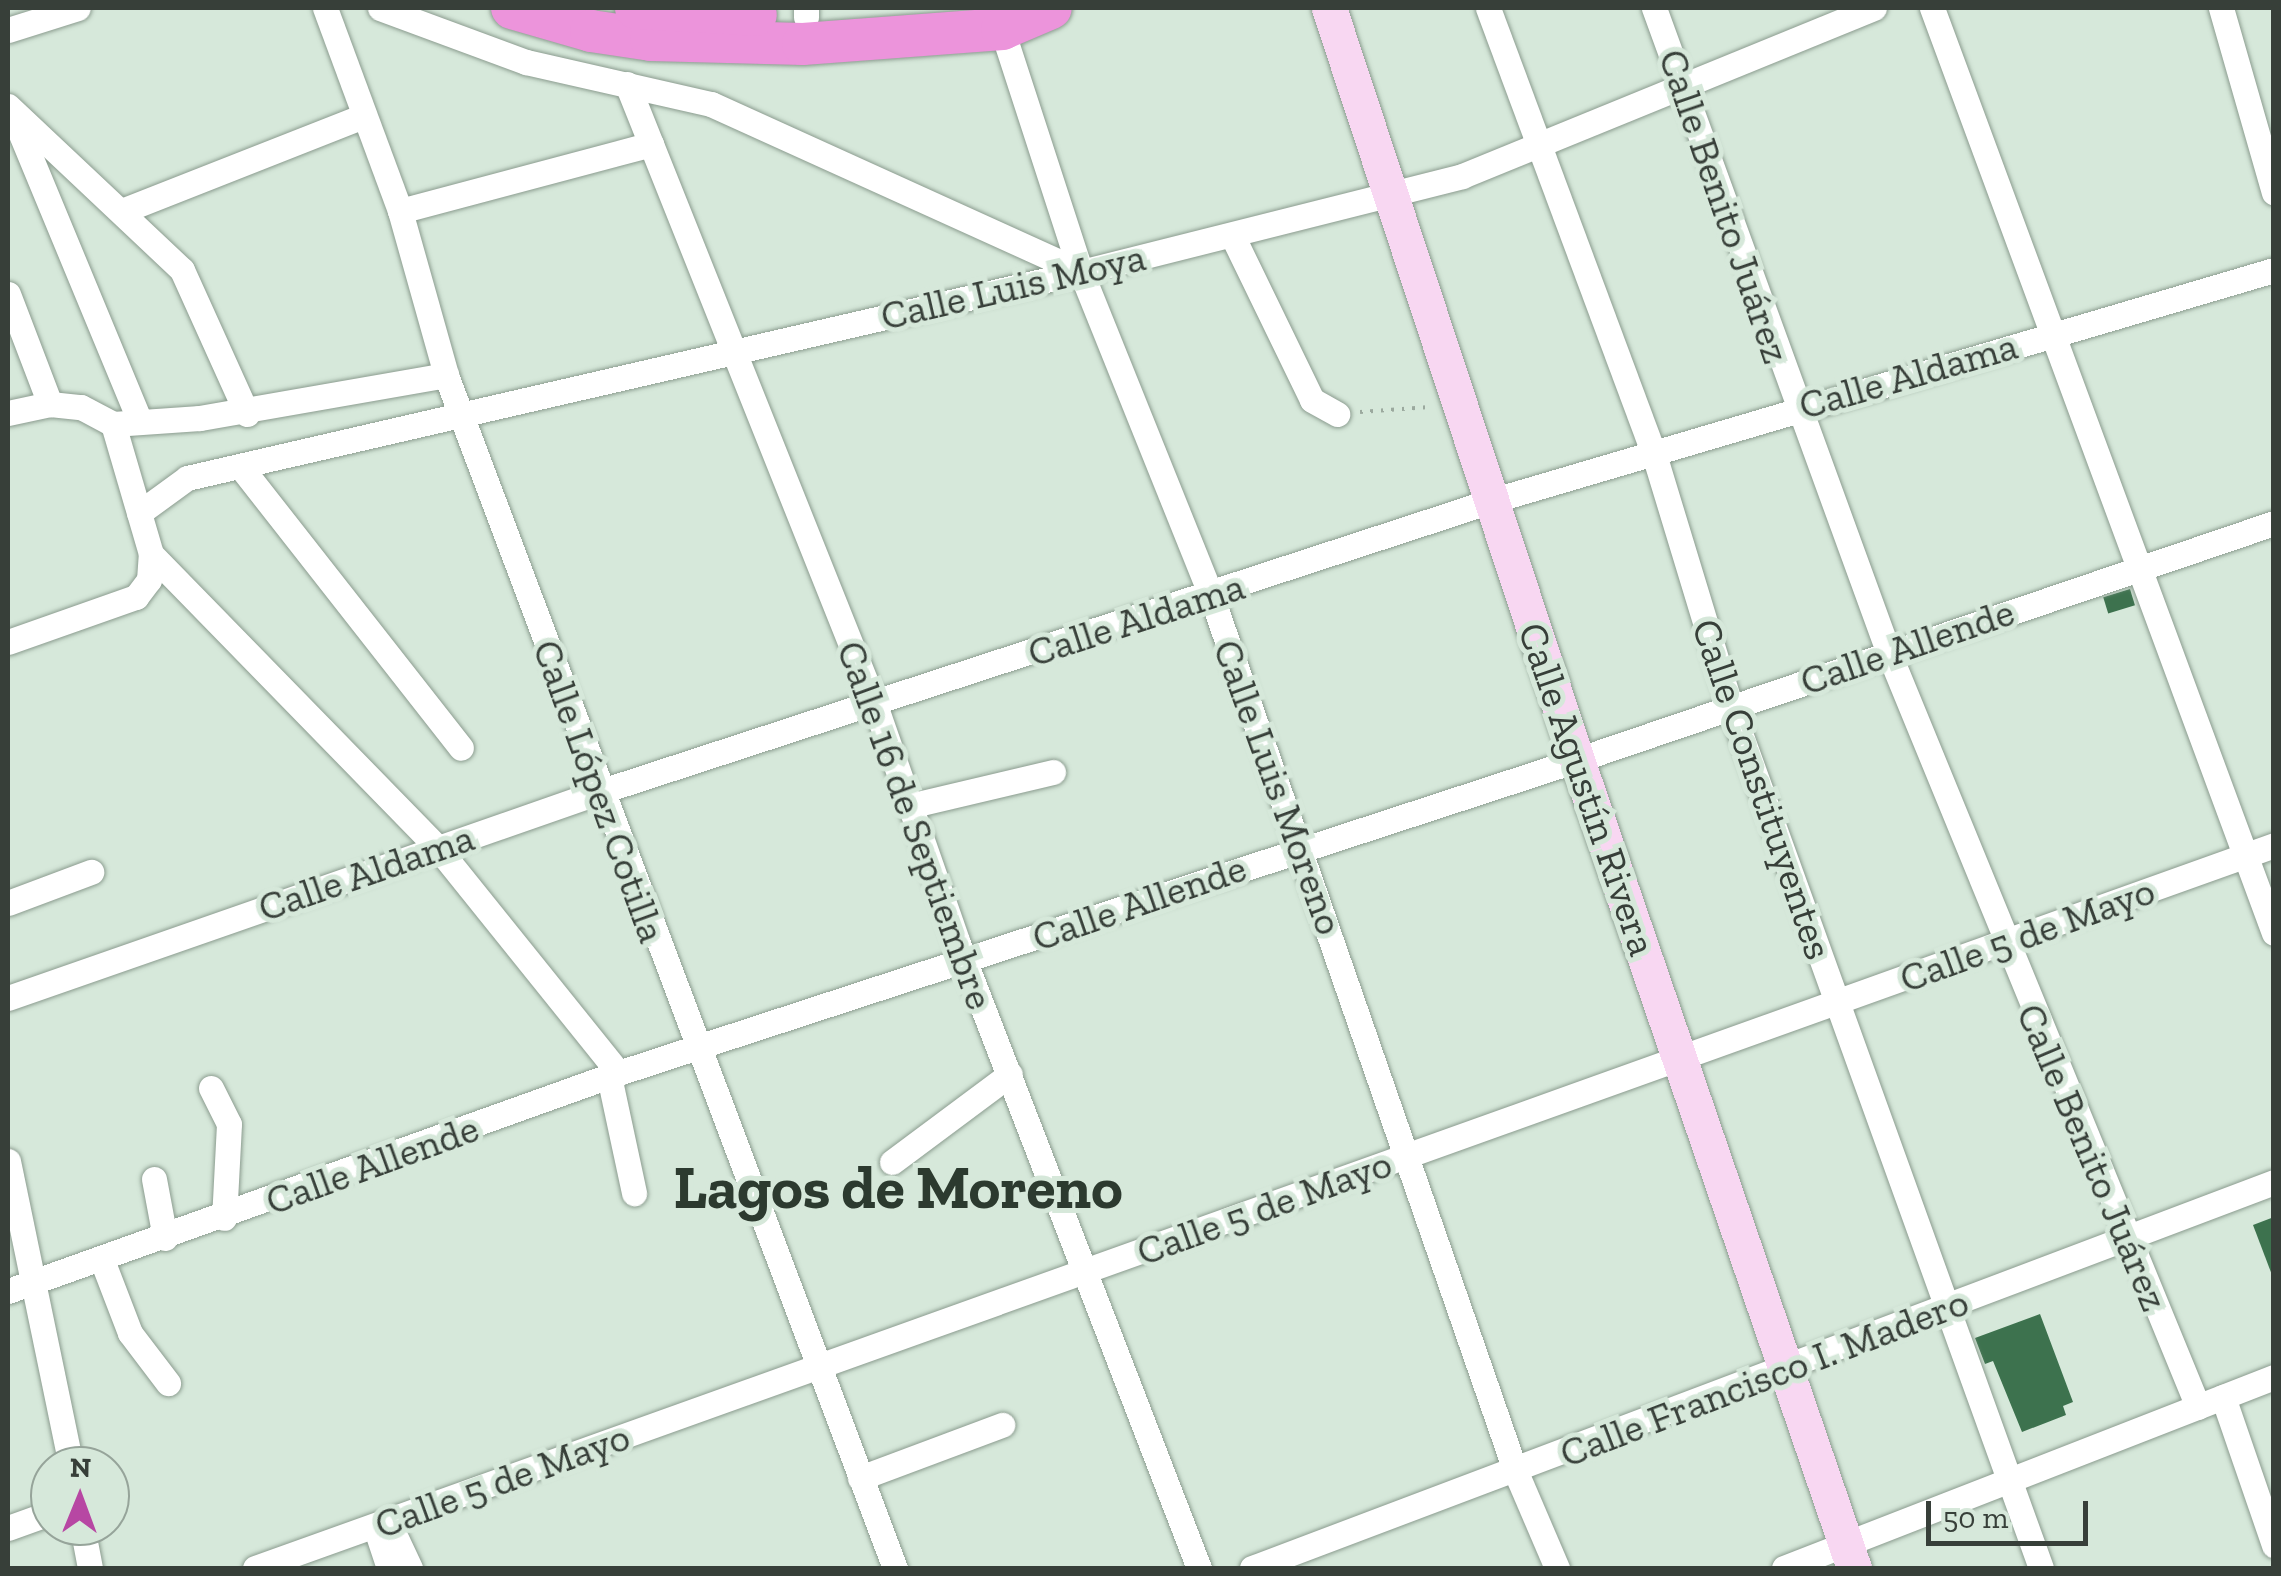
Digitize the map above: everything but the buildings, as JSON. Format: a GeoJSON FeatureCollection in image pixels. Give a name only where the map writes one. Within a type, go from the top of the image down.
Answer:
{"type":"FeatureCollection","features":[{"type":"Feature","properties":{"kind":"highway"},"geometry":{"type":"LineString","coordinates":[[512,8],[591,31],[651,40],[803,44],[1052,8]]}},
{"type":"Feature","properties":{"kind":"highway"},"geometry":{"type":"LineString","coordinates":[[640,8],[806,12],[946,8]]}},
{"type":"Feature","properties":{"kind":"main road","name":"Calle Agustín Rivera"},"geometry":{"type":"LineString","coordinates":[[1330,8],[1577,760],[1850,1557]]}},
{"type":"Feature","properties":{"kind":"street"},"geometry":{"type":"LineString","coordinates":[[8,30],[78,8]]}},
{"type":"Feature","properties":{"kind":"street","name":"Calle López Cotilla"},"geometry":{"type":"LineString","coordinates":[[325,8],[361,117],[400,211],[446,375],[599,792],[894,1568]]}},
{"type":"Feature","properties":{"kind":"street"},"geometry":{"type":"LineString","coordinates":[[380,8],[526,62],[710,104],[1082,272]]}},
{"type":"Feature","properties":{"kind":"street","name":"Calle Constituyentes"},"geometry":{"type":"LineString","coordinates":[[1488,8],[1540,139],[1652,451],[1731,708],[2041,1568]]}},
{"type":"Feature","properties":{"kind":"street","name":"Calle Benito Juárez"},"geometry":{"type":"LineString","coordinates":[[1654,8],[1685,81],[1795,406],[1888,651],[2003,942],[2198,1407]]}},
{"type":"Feature","properties":{"kind":"street","name":"Calle Luis Moya"},"geometry":{"type":"LineString","coordinates":[[139,512],[187,478],[1082,272],[1462,176],[1540,139],[1874,8]]}},
{"type":"Feature","properties":{"kind":"street"},"geometry":{"type":"LineString","coordinates":[[1932,8],[2143,564],[2243,856],[2274,933]]}},
{"type":"Feature","properties":{"kind":"street"},"geometry":{"type":"LineString","coordinates":[[2221,8],[2274,193]]}},
{"type":"Feature","properties":{"kind":"street","name":"Calle Luis Moreno"},"geometry":{"type":"LineString","coordinates":[[999,18],[1082,272],[1211,595],[1302,846],[1515,1470],[1557,1568]]}},
{"type":"Feature","properties":{"kind":"street","name":"Calle 16 de Septiembre"},"geometry":{"type":"LineString","coordinates":[[628,84],[729,352],[875,705],[964,961],[1199,1568]]}},
{"type":"Feature","properties":{"kind":"street"},"geometry":{"type":"LineString","coordinates":[[9,108],[122,211],[192,286],[246,414]]}},
{"type":"Feature","properties":{"kind":"street"},"geometry":{"type":"LineString","coordinates":[[9,108],[140,420]]}},
{"type":"Feature","properties":{"kind":"street"},"geometry":{"type":"LineString","coordinates":[[122,211],[361,117]]}},
{"type":"Feature","properties":{"kind":"street"},"geometry":{"type":"LineString","coordinates":[[400,211],[651,144]]}},
{"type":"Feature","properties":{"kind":"street"},"geometry":{"type":"LineString","coordinates":[[1232,234],[1312,400],[1337,414]]}},
{"type":"Feature","properties":{"kind":"street","name":"Calle Aldama"},"geometry":{"type":"LineString","coordinates":[[8,998],[599,792],[1211,595],[1490,500],[1795,406],[2274,270]]}},
{"type":"Feature","properties":{"kind":"street"},"geometry":{"type":"LineString","coordinates":[[8,294],[50,404]]}},
{"type":"Feature","properties":{"kind":"street"},"geometry":{"type":"LineString","coordinates":[[8,413],[50,404],[80,407],[113,424],[246,414],[446,375]]}},
{"type":"Feature","properties":{"kind":"street"},"geometry":{"type":"LineString","coordinates":[[8,642],[136,596],[149,580],[151,554],[113,424]]}},
{"type":"Feature","properties":{"kind":"street"},"geometry":{"type":"LineString","coordinates":[[240,466],[461,748]]}},
{"type":"Feature","properties":{"kind":"street","name":"Calle Allende"},"geometry":{"type":"LineString","coordinates":[[8,1291],[224,1218],[614,1074],[1302,846],[1577,760],[2143,564],[2274,523]]}},
{"type":"Feature","properties":{"kind":"street"},"geometry":{"type":"LineString","coordinates":[[151,554],[436,847],[614,1074],[634,1193]]}},
{"type":"Feature","properties":{"kind":"street"},"geometry":{"type":"LineString","coordinates":[[908,806],[1053,772]]}},
{"type":"Feature","properties":{"kind":"street","name":"Calle 5 de Mayo"},"geometry":{"type":"LineString","coordinates":[[255,1568],[2274,845]]}},
{"type":"Feature","properties":{"kind":"street"},"geometry":{"type":"LineString","coordinates":[[8,903],[90,872]]}},
{"type":"Feature","properties":{"kind":"street"},"geometry":{"type":"LineString","coordinates":[[892,1162],[1010,1074]]}},
{"type":"Feature","properties":{"kind":"street"},"geometry":{"type":"LineString","coordinates":[[210,1088],[229,1124],[224,1218]]}},
{"type":"Feature","properties":{"kind":"street"},"geometry":{"type":"LineString","coordinates":[[8,1160],[37,1282],[67,1446]]}},
{"type":"Feature","properties":{"kind":"street"},"geometry":{"type":"LineString","coordinates":[[154,1179],[165,1238]]}},
{"type":"Feature","properties":{"kind":"street","name":"Calle Francisco I. Madero"},"geometry":{"type":"LineString","coordinates":[[1252,1568],[1950,1308],[2274,1182]]}},
{"type":"Feature","properties":{"kind":"street"},"geometry":{"type":"LineString","coordinates":[[102,1260],[130,1332],[168,1383]]}},
{"type":"Feature","properties":{"kind":"street"},"geometry":{"type":"LineString","coordinates":[[1784,1568],[1850,1557],[2011,1483],[2274,1377]]}},
{"type":"Feature","properties":{"kind":"street"},"geometry":{"type":"LineString","coordinates":[[2223,1397],[2274,1544]]}},
{"type":"Feature","properties":{"kind":"street"},"geometry":{"type":"LineString","coordinates":[[860,1478],[1002,1425]]}},
{"type":"Feature","properties":{"kind":"street"},"geometry":{"type":"LineString","coordinates":[[382,1523],[390,1568]]}},
{"type":"Feature","properties":{"kind":"street"},"geometry":{"type":"LineString","coordinates":[[382,1523],[410,1568]]}},
{"type":"Feature","properties":{"kind":"path"},"geometry":{"type":"LineString","coordinates":[[1337,414],[1460,404]]}},
{"type":"Feature","properties":{"kind":"district","name":"Lagos de Moreno"},"geometry":{"type":"Point","coordinates":[898,1187]}}]}
